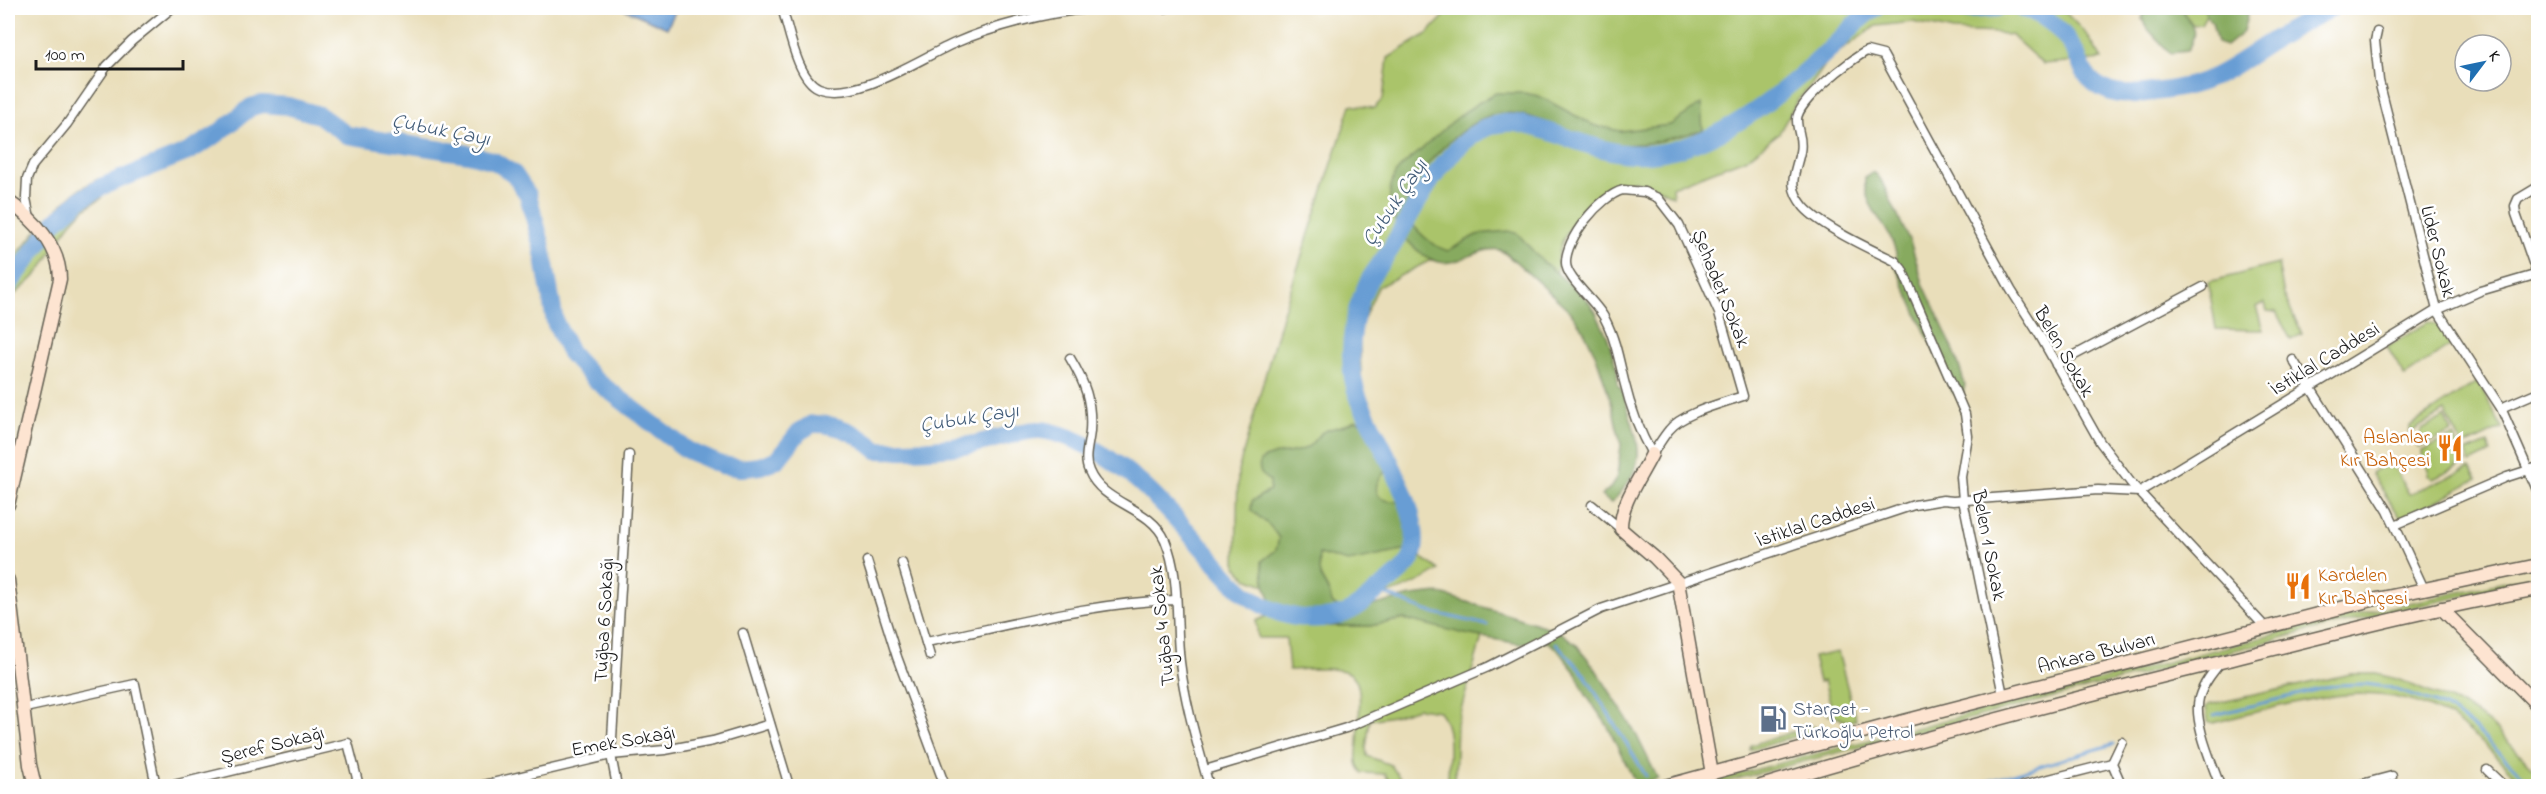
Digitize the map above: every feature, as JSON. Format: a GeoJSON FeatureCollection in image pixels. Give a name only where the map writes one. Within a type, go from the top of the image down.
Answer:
{"type":"FeatureCollection","features":[{"type":"Feature","properties":{"kind":"main road"},"geometry":{"type":"LineString","coordinates":[[8,201],[32,220],[54,251],[60,269],[59,292],[8,505]]}},
{"type":"Feature","properties":{"kind":"main road"},"geometry":{"type":"LineString","coordinates":[[1652,454],[1625,505],[1620,520],[1621,529],[1655,558],[1678,582],[1712,774]]}},
{"type":"Feature","properties":{"kind":"main road","name":"Ankara Bulvarı"},"geometry":{"type":"LineString","coordinates":[[1665,786],[2003,695],[2372,600],[2538,565]]}},
{"type":"Feature","properties":{"kind":"main road"},"geometry":{"type":"LineString","coordinates":[[8,580],[11,632],[25,708],[30,765],[35,786]]}},
{"type":"Feature","properties":{"kind":"main road","name":"Ankara Bulvarı"},"geometry":{"type":"LineString","coordinates":[[1761,786],[1976,725],[2221,662],[2441,608],[2538,589]]}},
{"type":"Feature","properties":{"kind":"main road"},"geometry":{"type":"LineString","coordinates":[[2441,608],[2538,706]]}},
{"type":"Feature","properties":{"kind":"street"},"geometry":{"type":"LineString","coordinates":[[32,220],[26,198],[27,179],[33,165],[67,124],[107,66],[132,41],[172,8]]}},
{"type":"Feature","properties":{"kind":"street"},"geometry":{"type":"LineString","coordinates":[[782,8],[805,77],[820,89],[837,91],[894,74],[967,38],[1050,15],[1088,9],[1166,8]]}},
{"type":"Feature","properties":{"kind":"street","name":"Lider Sokak"},"geometry":{"type":"LineString","coordinates":[[2377,32],[2375,41],[2379,81],[2437,310],[2500,408],[2534,468],[2538,492]]}},
{"type":"Feature","properties":{"kind":"street","name":"Belen 1 Sokak"},"geometry":{"type":"LineString","coordinates":[[1883,55],[1867,51],[1861,54],[1804,103],[1797,121],[1801,133],[1801,146],[1792,176],[1794,191],[1811,214],[1895,261],[1902,269],[1965,414],[1968,436],[1961,477],[1963,500],[2003,695]]}},
{"type":"Feature","properties":{"kind":"street","name":"Belen Sokak"},"geometry":{"type":"LineString","coordinates":[[1883,55],[2011,290],[2039,334],[2100,442],[2139,492],[2266,628]]}},
{"type":"Feature","properties":{"kind":"street"},"geometry":{"type":"LineString","coordinates":[[2538,187],[2518,199],[2515,206],[2538,274]]}},
{"type":"Feature","properties":{"kind":"street","name":"Şehadet Sokak"},"geometry":{"type":"LineString","coordinates":[[1633,190],[1658,198],[1679,225],[1703,275],[1730,344],[1743,396],[1677,423],[1670,428],[1652,454],[1634,414],[1605,318],[1593,300],[1566,269],[1570,243],[1576,233],[1615,192],[1633,190]]}},
{"type":"Feature","properties":{"kind":"street","name":"İstiklal Caddesi"},"geometry":{"type":"LineString","coordinates":[[1205,770],[1346,728],[1488,668],[1601,609],[1914,505],[1943,500],[2098,490],[2139,492],[2310,385],[2437,310],[2480,291],[2538,274]]}},
{"type":"Feature","properties":{"kind":"street"},"geometry":{"type":"LineString","coordinates":[[2056,365],[2203,287]]}},
{"type":"Feature","properties":{"kind":"street","name":"Tuğba 4 Sokak"},"geometry":{"type":"LineString","coordinates":[[1070,358],[1086,388],[1090,430],[1087,469],[1099,487],[1148,518],[1159,530],[1170,555],[1176,600],[1180,664],[1187,704],[1209,786]]}},
{"type":"Feature","properties":{"kind":"street"},"geometry":{"type":"LineString","coordinates":[[2293,360],[2395,525],[2424,589]]}},
{"type":"Feature","properties":{"kind":"street"},"geometry":{"type":"LineString","coordinates":[[2500,408],[2538,392]]}},
{"type":"Feature","properties":{"kind":"street","name":"Tuğba 6 Sokağı"},"geometry":{"type":"LineString","coordinates":[[617,786],[611,756],[629,455]]}},
{"type":"Feature","properties":{"kind":"street"},"geometry":{"type":"LineString","coordinates":[[2395,525],[2534,468]]}},
{"type":"Feature","properties":{"kind":"street"},"geometry":{"type":"LineString","coordinates":[[1592,505],[1621,529]]}},
{"type":"Feature","properties":{"kind":"street"},"geometry":{"type":"LineString","coordinates":[[867,561],[897,657],[945,786]]}},
{"type":"Feature","properties":{"kind":"street"},"geometry":{"type":"LineString","coordinates":[[902,563],[930,656]]}},
{"type":"Feature","properties":{"kind":"street"},"geometry":{"type":"LineString","coordinates":[[926,642],[1106,607],[1145,601],[1176,600]]}},
{"type":"Feature","properties":{"kind":"street"},"geometry":{"type":"LineString","coordinates":[[743,633],[789,786]]}},
{"type":"Feature","properties":{"kind":"street"},"geometry":{"type":"LineString","coordinates":[[2220,786],[2202,732],[2198,707],[2203,687],[2221,662]]}},
{"type":"Feature","properties":{"kind":"street"},"geometry":{"type":"LineString","coordinates":[[25,708],[135,684],[156,786]]}},
{"type":"Feature","properties":{"kind":"street","name":"Emek Sokağı"},"geometry":{"type":"LineString","coordinates":[[479,786],[611,756],[696,744],[770,724]]}},
{"type":"Feature","properties":{"kind":"street"},"geometry":{"type":"LineString","coordinates":[[2121,786],[2112,763],[2122,742]]}},
{"type":"Feature","properties":{"kind":"street","name":"Şeref Sokağı"},"geometry":{"type":"LineString","coordinates":[[169,786],[348,743],[359,786]]}},
{"type":"Feature","properties":{"kind":"street"},"geometry":{"type":"LineString","coordinates":[[2022,786],[2112,763]]}},
{"type":"Feature","properties":{"kind":"street"},"geometry":{"type":"LineString","coordinates":[[2487,770],[2504,786]]}},
{"type":"Feature","properties":{"kind":"street"},"geometry":{"type":"LineString","coordinates":[[527,776],[529,786]]}},
{"type":"Feature","properties":{"kind":"street"},"geometry":{"type":"LineString","coordinates":[[2354,786],[2392,776]]}},
{"type":"Feature","properties":{"kind":"green space"},"geometry":{"type":"Polygon","coordinates":[[[1452,8],[2061,8],[2087,35],[2102,59],[2043,64],[2012,36],[1999,33],[1953,31],[1913,22],[1876,26],[1829,59],[1797,101],[1779,133],[1747,158],[1672,187],[1673,196],[1635,181],[1609,187],[1589,204],[1571,226],[1560,248],[1557,273],[1515,261],[1504,252],[1487,249],[1449,261],[1431,260],[1378,287],[1359,329],[1362,392],[1413,507],[1419,530],[1421,557],[1439,570],[1403,589],[1340,609],[1332,603],[1319,575],[1280,538],[1276,550],[1262,561],[1265,585],[1247,578],[1236,566],[1238,471],[1282,316],[1351,105],[1374,108],[1383,99],[1388,58],[1427,34],[1452,8]]]}},
{"type":"Feature","properties":{"kind":"green space"},"geometry":{"type":"Polygon","coordinates":[[[2144,8],[2180,8],[2194,33],[2187,51],[2170,53],[2147,28],[2142,19],[2144,8]]]}},
{"type":"Feature","properties":{"kind":"green space"},"geometry":{"type":"Polygon","coordinates":[[[2180,8],[2205,8],[2206,15],[2201,24],[2193,25],[2180,8]]]}},
{"type":"Feature","properties":{"kind":"green space"},"geometry":{"type":"Polygon","coordinates":[[[2205,8],[2249,8],[2243,32],[2226,46],[2217,43],[2212,22],[2206,15],[2205,8]]]}},
{"type":"Feature","properties":{"kind":"green space"},"geometry":{"type":"Polygon","coordinates":[[[1496,93],[1524,93],[1539,96],[1593,125],[1620,131],[1670,125],[1701,104],[1703,130],[1644,144],[1629,145],[1599,142],[1522,115],[1501,113],[1488,116],[1472,124],[1440,151],[1415,183],[1408,199],[1407,212],[1413,224],[1430,241],[1448,251],[1476,235],[1509,231],[1518,234],[1540,259],[1585,297],[1595,311],[1608,338],[1617,370],[1618,385],[1623,392],[1638,450],[1633,474],[1611,503],[1601,496],[1611,487],[1617,476],[1621,445],[1611,401],[1596,356],[1583,329],[1570,311],[1504,251],[1486,251],[1451,262],[1428,258],[1403,236],[1392,213],[1390,193],[1398,170],[1456,119],[1496,93]]]}},
{"type":"Feature","properties":{"kind":"green space"},"geometry":{"type":"Polygon","coordinates":[[[1874,172],[1881,180],[1911,244],[1923,283],[1955,353],[1965,385],[1963,393],[1953,393],[1896,268],[1893,243],[1869,201],[1865,190],[1865,177],[1874,172]]]}},
{"type":"Feature","properties":{"kind":"green space"},"geometry":{"type":"Polygon","coordinates":[[[98,179],[102,198],[74,219],[38,273],[8,300],[8,266],[42,224],[65,201],[78,190],[98,179]]]}},
{"type":"Feature","properties":{"kind":"green space"},"geometry":{"type":"Polygon","coordinates":[[[2278,264],[2284,295],[2302,334],[2291,340],[2276,312],[2267,311],[2265,303],[2256,307],[2263,330],[2216,329],[2208,282],[2278,264]]]}},
{"type":"Feature","properties":{"kind":"green space"},"geometry":{"type":"Polygon","coordinates":[[[2428,322],[2441,326],[2454,343],[2405,376],[2387,347],[2428,322]]]}},
{"type":"Feature","properties":{"kind":"green space"},"geometry":{"type":"Polygon","coordinates":[[[2478,381],[2502,428],[2463,447],[2445,411],[2410,433],[2410,426],[2478,381]]]}},
{"type":"Feature","properties":{"kind":"green space"},"geometry":{"type":"Polygon","coordinates":[[[2445,416],[2452,432],[2418,448],[2416,441],[2422,430],[2445,416]]]}},
{"type":"Feature","properties":{"kind":"green space"},"geometry":{"type":"Polygon","coordinates":[[[1355,420],[1372,430],[1393,459],[1378,481],[1376,491],[1382,499],[1399,501],[1410,499],[1413,507],[1404,521],[1412,542],[1407,550],[1348,562],[1319,554],[1319,571],[1332,603],[1340,609],[1367,607],[1411,596],[1438,593],[1557,630],[1576,644],[1595,668],[1634,730],[1658,779],[1636,784],[1607,725],[1586,695],[1575,672],[1557,649],[1548,642],[1520,644],[1465,634],[1404,619],[1370,626],[1311,626],[1294,622],[1275,612],[1265,585],[1262,561],[1276,550],[1279,538],[1271,527],[1251,510],[1252,501],[1270,490],[1270,481],[1262,475],[1259,468],[1260,461],[1271,456],[1304,449],[1329,429],[1355,420]]]}},
{"type":"Feature","properties":{"kind":"green space"},"geometry":{"type":"Polygon","coordinates":[[[2453,436],[2466,463],[2433,479],[2428,475],[2429,470],[2423,462],[2422,451],[2453,436]]]}},
{"type":"Feature","properties":{"kind":"green space"},"geometry":{"type":"Polygon","coordinates":[[[2488,443],[2491,453],[2470,463],[2465,452],[2488,443]]]}},
{"type":"Feature","properties":{"kind":"green space"},"geometry":{"type":"Polygon","coordinates":[[[2390,460],[2409,494],[2470,468],[2477,479],[2402,520],[2371,473],[2390,460]]]}},
{"type":"Feature","properties":{"kind":"green space"},"geometry":{"type":"Polygon","coordinates":[[[2538,575],[2538,579],[2316,629],[1709,786],[1693,786],[2322,622],[2538,575]]]}},
{"type":"Feature","properties":{"kind":"green space"},"geometry":{"type":"Polygon","coordinates":[[[1275,612],[1294,622],[1312,626],[1370,626],[1404,619],[1482,637],[1457,723],[1455,780],[1458,786],[1450,786],[1448,781],[1449,745],[1444,719],[1439,711],[1418,708],[1370,720],[1367,756],[1391,765],[1403,786],[1392,786],[1385,774],[1362,773],[1357,758],[1360,699],[1354,676],[1345,671],[1332,669],[1289,670],[1286,638],[1258,638],[1256,621],[1275,612]]]}},
{"type":"Feature","properties":{"kind":"green space"},"geometry":{"type":"Polygon","coordinates":[[[1838,652],[1856,720],[1848,721],[1827,714],[1833,712],[1824,681],[1819,682],[1813,657],[1838,652]]]}},
{"type":"Feature","properties":{"kind":"green space"},"geometry":{"type":"Polygon","coordinates":[[[2351,674],[2376,674],[2397,679],[2461,705],[2489,723],[2538,772],[2538,786],[2524,786],[2465,728],[2435,710],[2404,699],[2373,695],[2341,695],[2277,706],[2213,723],[2208,721],[2206,707],[2208,705],[2351,674]]]}},
{"type":"Feature","properties":{"kind":"green space"},"geometry":{"type":"Polygon","coordinates":[[[1812,726],[1819,729],[1750,750],[1751,745],[1812,726]]]}},
{"type":"Feature","properties":{"kind":"water"},"geometry":{"type":"Polygon","coordinates":[[[622,8],[677,8],[667,28],[622,8]]]}},
{"type":"Feature","properties":{"kind":"waterway","name":"Çubuk Çayı"},"geometry":{"type":"LineString","coordinates":[[8,286],[55,222],[81,199],[103,186],[188,152],[216,135],[251,107],[262,104],[288,106],[319,115],[347,135],[469,154],[494,161],[514,174],[528,195],[542,247],[555,322],[570,353],[594,379],[687,450],[721,465],[741,468],[760,466],[778,459],[799,432],[812,424],[830,425],[847,431],[863,439],[877,450],[958,446],[1039,430],[1062,435],[1104,455],[1141,484],[1175,517],[1236,585],[1256,601],[1288,615],[1306,618],[1331,617],[1346,613],[1358,606],[1400,572],[1411,559],[1415,543],[1413,523],[1398,478],[1359,399],[1352,371],[1352,341],[1357,311],[1367,284],[1428,185],[1460,145],[1479,132],[1499,124],[1521,124],[1621,153],[1663,152],[1687,146],[1726,129],[1763,106],[1875,8]]}},
{"type":"Feature","properties":{"kind":"waterway","name":"Çubuk Çayı"},"geometry":{"type":"LineString","coordinates":[[1958,8],[1962,10],[1997,8]]}},
{"type":"Feature","properties":{"kind":"waterway","name":"Çubuk Çayı"},"geometry":{"type":"LineString","coordinates":[[2021,8],[2038,14],[2060,31],[2076,53],[2086,74],[2095,84],[2117,94],[2174,89],[2209,79],[2332,8]]}},
{"type":"Feature","properties":{"kind":"waterway"},"geometry":{"type":"LineString","coordinates":[[1378,591],[1426,611],[1487,625]]}},
{"type":"Feature","properties":{"kind":"waterway"},"geometry":{"type":"LineString","coordinates":[[1556,643],[1585,675],[1646,776]]}},
{"type":"Feature","properties":{"kind":"waterway"},"geometry":{"type":"LineString","coordinates":[[2214,715],[2336,685],[2365,684],[2388,687],[2445,707],[2471,725],[2533,786]]}},
{"type":"Feature","properties":{"kind":"waterway"},"geometry":{"type":"LineString","coordinates":[[1973,786],[2114,744]]}},
{"type":"Feature","properties":{"kind":"place","name":"Aslanlar Kır Bahçesi"},"geometry":{"type":"Point","coordinates":[2450,448]}},
{"type":"Feature","properties":{"kind":"place","name":"Kardelen Kır Bahçesi"},"geometry":{"type":"Point","coordinates":[2298,586]}},
{"type":"Feature","properties":{"kind":"place","name":"Starpet - Türkoğlu Petrol"},"geometry":{"type":"Point","coordinates":[1773,719]}}]}
